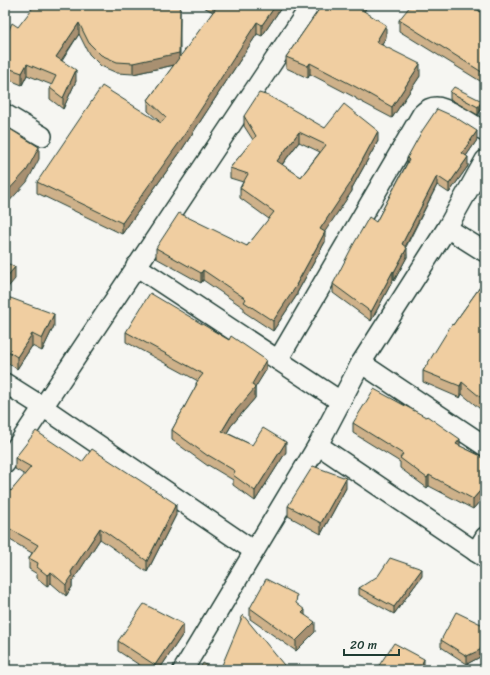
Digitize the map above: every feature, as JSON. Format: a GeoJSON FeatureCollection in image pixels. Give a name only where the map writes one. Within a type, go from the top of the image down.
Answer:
{"type":"FeatureCollection","features":[{"type":"Feature","properties":{"kind":"street"},"geometry":{"type":"LineString","coordinates":[[5,464],[311,5]]}},
{"type":"Feature","properties":{"kind":"street"},"geometry":{"type":"LineString","coordinates":[[474,5],[485,12]]}},
{"type":"Feature","properties":{"kind":"street"},"geometry":{"type":"LineString","coordinates":[[278,360],[422,114],[427,109],[435,107],[445,109],[485,132]]}},
{"type":"Feature","properties":{"kind":"street"},"geometry":{"type":"LineString","coordinates":[[5,114],[42,136]]}},
{"type":"Feature","properties":{"kind":"street"},"geometry":{"type":"LineString","coordinates":[[183,670],[318,445],[361,363],[447,228],[485,160]]}},
{"type":"Feature","properties":{"kind":"street"},"geometry":{"type":"LineString","coordinates":[[447,228],[485,252]]}},
{"type":"Feature","properties":{"kind":"street"},"geometry":{"type":"LineString","coordinates":[[136,266],[340,401]]}},
{"type":"Feature","properties":{"kind":"street"},"geometry":{"type":"LineString","coordinates":[[361,363],[485,446]]}},
{"type":"Feature","properties":{"kind":"street"},"geometry":{"type":"LineString","coordinates":[[5,383],[43,407],[254,551]]}},
{"type":"Feature","properties":{"kind":"street"},"geometry":{"type":"LineString","coordinates":[[318,445],[482,549]]}},
{"type":"Feature","properties":{"kind":"building"},"geometry":{"type":"Polygon","coordinates":[[[35,5],[72,5],[75,8],[77,5],[180,5],[179,53],[133,63],[117,62],[101,55],[89,43],[79,23],[56,57],[76,70],[63,98],[50,88],[56,76],[27,64],[22,73],[5,67],[5,38],[12,23],[18,27],[35,5]]]}},
{"type":"Feature","properties":{"kind":"building"},"geometry":{"type":"Polygon","coordinates":[[[218,5],[276,5],[262,25],[257,22],[181,140],[122,223],[37,182],[102,86],[161,123],[166,117],[148,100],[218,5]]]}},
{"type":"Feature","properties":{"kind":"building"},"geometry":{"type":"Polygon","coordinates":[[[322,5],[361,5],[359,8],[386,25],[376,42],[420,64],[392,107],[310,63],[308,66],[286,57],[322,5]]]}},
{"type":"Feature","properties":{"kind":"building"},"geometry":{"type":"Polygon","coordinates":[[[411,5],[469,5],[485,14],[485,74],[399,20],[411,5]]]}},
{"type":"Feature","properties":{"kind":"building"},"geometry":{"type":"Polygon","coordinates":[[[454,87],[482,101],[478,107],[450,92],[454,87]]]}},
{"type":"Feature","properties":{"kind":"building"},"geometry":{"type":"Polygon","coordinates":[[[259,93],[269,96],[325,128],[344,104],[378,131],[352,181],[320,229],[325,232],[297,285],[273,321],[244,302],[246,299],[203,270],[201,273],[156,248],[179,213],[247,246],[274,212],[240,188],[248,174],[230,168],[256,136],[244,116],[259,93]],[[299,132],[277,161],[301,177],[326,145],[299,132]]]}},
{"type":"Feature","properties":{"kind":"building"},"geometry":{"type":"Polygon","coordinates":[[[437,109],[455,117],[477,131],[462,153],[468,157],[449,184],[437,176],[402,244],[407,248],[371,312],[333,284],[369,217],[376,222],[409,160],[407,158],[422,131],[437,109]]]}},
{"type":"Feature","properties":{"kind":"building"},"geometry":{"type":"Polygon","coordinates":[[[5,126],[39,147],[27,170],[5,194],[5,126]]]}},
{"type":"Feature","properties":{"kind":"building"},"geometry":{"type":"Polygon","coordinates":[[[5,262],[15,267],[5,279],[5,262]]]}},
{"type":"Feature","properties":{"kind":"building"},"geometry":{"type":"Polygon","coordinates":[[[485,280],[485,401],[462,382],[460,386],[423,371],[452,324],[453,325],[485,280]]]}},
{"type":"Feature","properties":{"kind":"building"},"geometry":{"type":"Polygon","coordinates":[[[150,293],[229,340],[231,336],[266,360],[252,384],[255,388],[231,416],[222,431],[252,445],[263,428],[286,442],[255,491],[233,475],[235,471],[208,456],[172,430],[197,384],[196,383],[203,374],[126,332],[150,293]]]}},
{"type":"Feature","properties":{"kind":"building"},"geometry":{"type":"Polygon","coordinates":[[[5,296],[54,314],[42,339],[32,334],[17,357],[5,349],[5,296]]]}},
{"type":"Feature","properties":{"kind":"building"},"geometry":{"type":"Polygon","coordinates":[[[374,389],[426,417],[427,416],[460,439],[456,444],[485,458],[485,485],[473,499],[429,475],[427,478],[400,458],[403,454],[353,423],[374,389]]]}},
{"type":"Feature","properties":{"kind":"building"},"geometry":{"type":"Polygon","coordinates":[[[36,431],[82,462],[92,449],[176,504],[147,561],[100,528],[71,572],[72,576],[66,585],[51,572],[47,575],[37,567],[38,563],[29,558],[38,545],[5,526],[5,486],[11,491],[31,467],[15,458],[36,431]]]}},
{"type":"Feature","properties":{"kind":"building"},"geometry":{"type":"Polygon","coordinates":[[[313,466],[346,478],[321,523],[288,506],[313,466]]]}},
{"type":"Feature","properties":{"kind":"building"},"geometry":{"type":"Polygon","coordinates":[[[390,558],[422,569],[394,607],[359,588],[378,576],[390,558]]]}},
{"type":"Feature","properties":{"kind":"building"},"geometry":{"type":"Polygon","coordinates":[[[266,579],[297,595],[296,603],[305,610],[302,613],[315,622],[296,641],[250,608],[266,579]]]}},
{"type":"Feature","properties":{"kind":"building"},"geometry":{"type":"Polygon","coordinates":[[[144,604],[183,624],[155,665],[118,641],[144,604]]]}},
{"type":"Feature","properties":{"kind":"building"},"geometry":{"type":"Polygon","coordinates":[[[456,612],[485,626],[485,640],[480,650],[467,656],[441,640],[456,612]]]}},
{"type":"Feature","properties":{"kind":"building"},"geometry":{"type":"Polygon","coordinates":[[[243,615],[288,670],[220,670],[243,615]]]}},
{"type":"Feature","properties":{"kind":"building"},"geometry":{"type":"Polygon","coordinates":[[[394,643],[424,659],[419,670],[376,670],[394,643]]]}},
{"type":"Feature","properties":{"kind":"building"},"geometry":{"type":"Polygon","coordinates":[[[203,663],[215,670],[199,670],[203,663]]]}}]}
